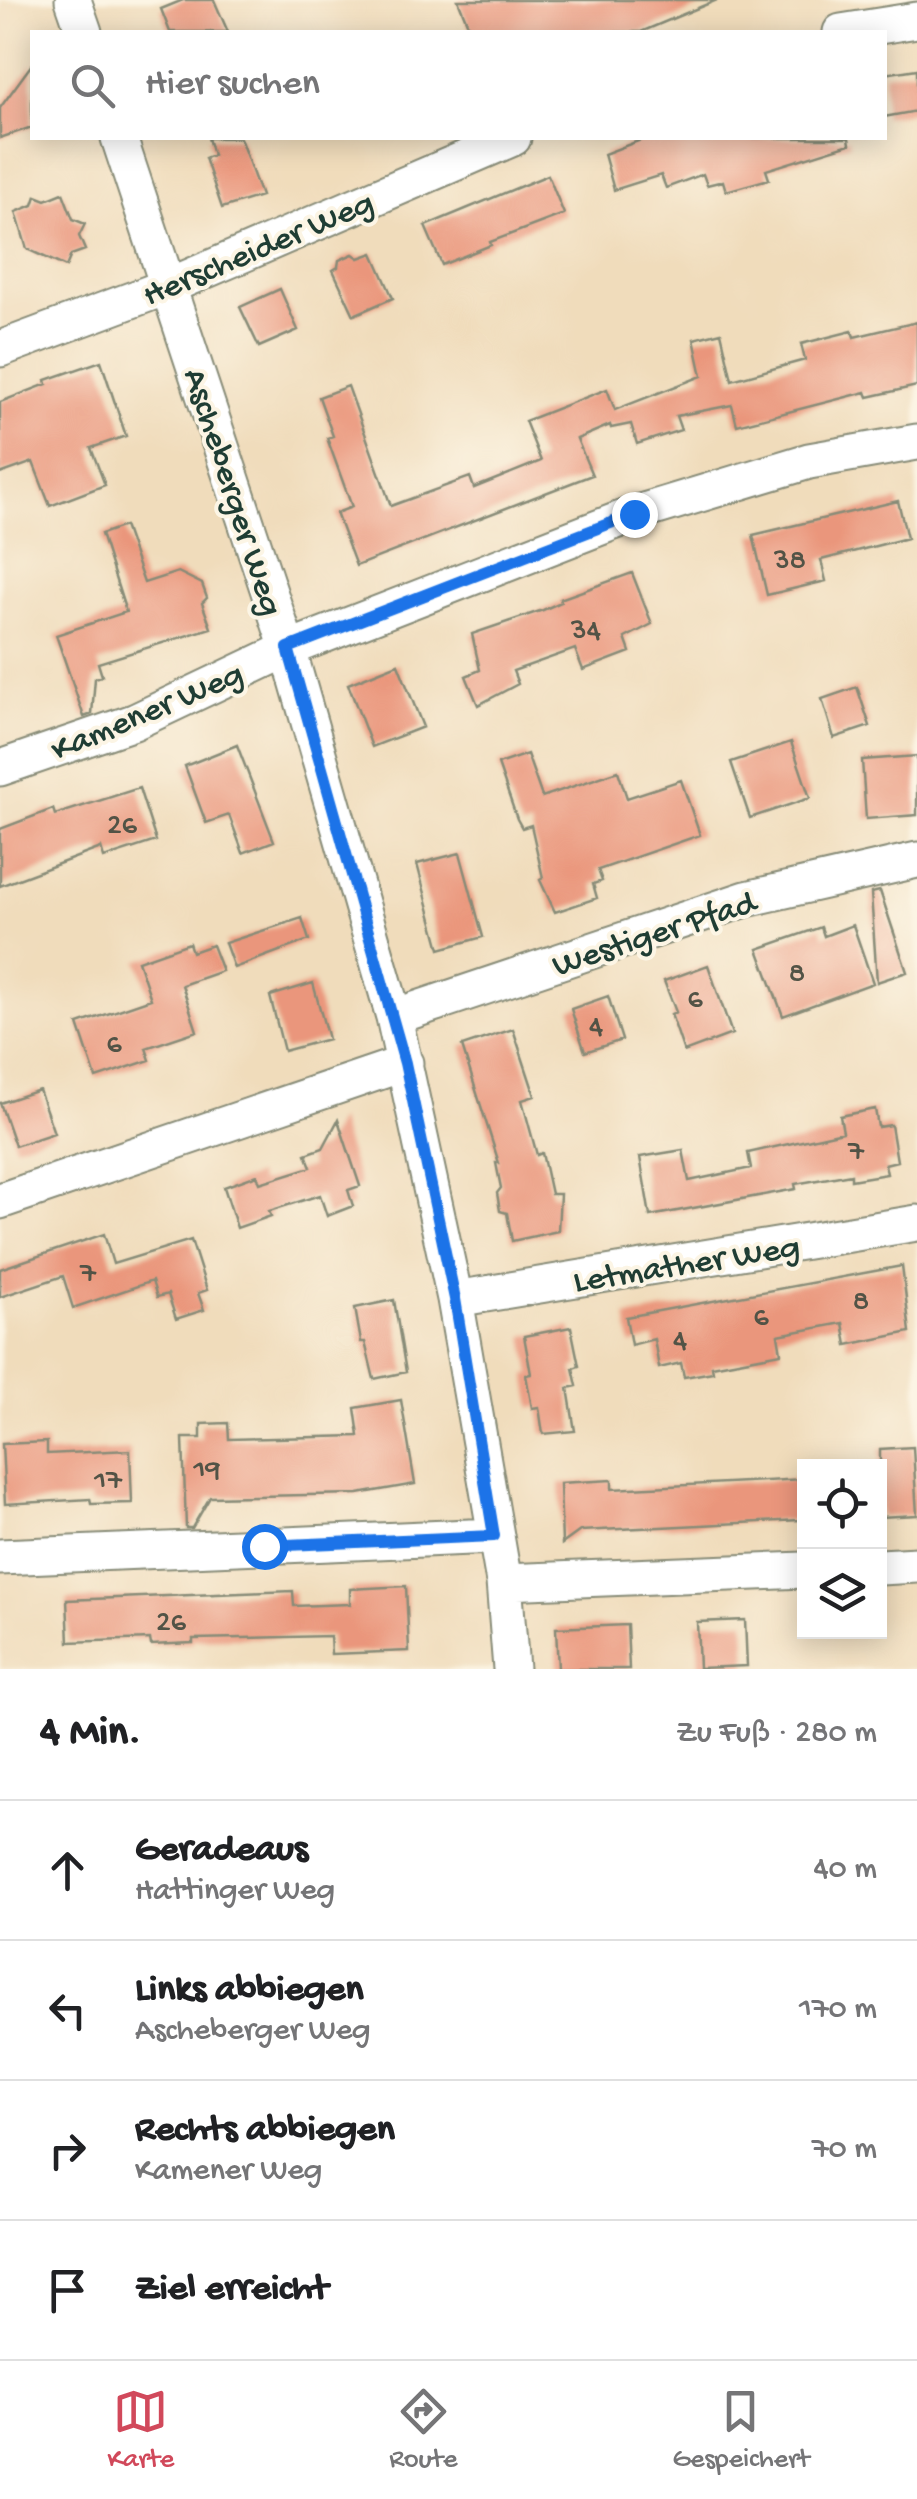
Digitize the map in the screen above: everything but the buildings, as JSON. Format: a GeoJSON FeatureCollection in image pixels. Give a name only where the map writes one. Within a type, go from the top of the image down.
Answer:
{"type":"FeatureCollection","features":[{"type":"Feature","properties":{"kind":"street"},"geometry":{"type":"LineString","coordinates":[[72,0],[83,30]]}},
{"type":"Feature","properties":{"kind":"street"},"geometry":{"type":"LineString","coordinates":[[854,30],[917,20]]}},
{"type":"Feature","properties":{"kind":"street","name":"Ascheberger Weg"},"geometry":{"type":"LineString","coordinates":[[120,140],[288,648],[394,1017],[455,1299],[504,1582],[512,1669]]}},
{"type":"Feature","properties":{"kind":"street","name":"Herscheider Weg"},"geometry":{"type":"LineString","coordinates":[[0,349],[169,286],[508,140]]}},
{"type":"Feature","properties":{"kind":"street","name":"Kamener Weg"},"geometry":{"type":"LineString","coordinates":[[0,768],[134,722],[288,648],[679,499],[863,449],[917,442]]}},
{"type":"Feature","properties":{"kind":"street","name":"Westiger Pfad"},"geometry":{"type":"LineString","coordinates":[[394,1017],[746,899],[917,860]]}},
{"type":"Feature","properties":{"kind":"street"},"geometry":{"type":"LineString","coordinates":[[0,1201],[405,1063]]}},
{"type":"Feature","properties":{"kind":"street","name":"Letmather Weg"},"geometry":{"type":"LineString","coordinates":[[455,1299],[917,1222]]}},
{"type":"Feature","properties":{"kind":"street"},"geometry":{"type":"LineString","coordinates":[[0,1557],[494,1536]]}},
{"type":"Feature","properties":{"kind":"street"},"geometry":{"type":"LineString","coordinates":[[887,1567],[917,1565]]}},
{"type":"Feature","properties":{"kind":"street"},"geometry":{"type":"LineString","coordinates":[[504,1582],[797,1570]]}},
{"type":"Feature","properties":{"kind":"route"},"geometry":{"type":"LineString","coordinates":[[264,1546],[494,1536],[455,1299],[405,1063],[288,648],[634,514]]}}]}
